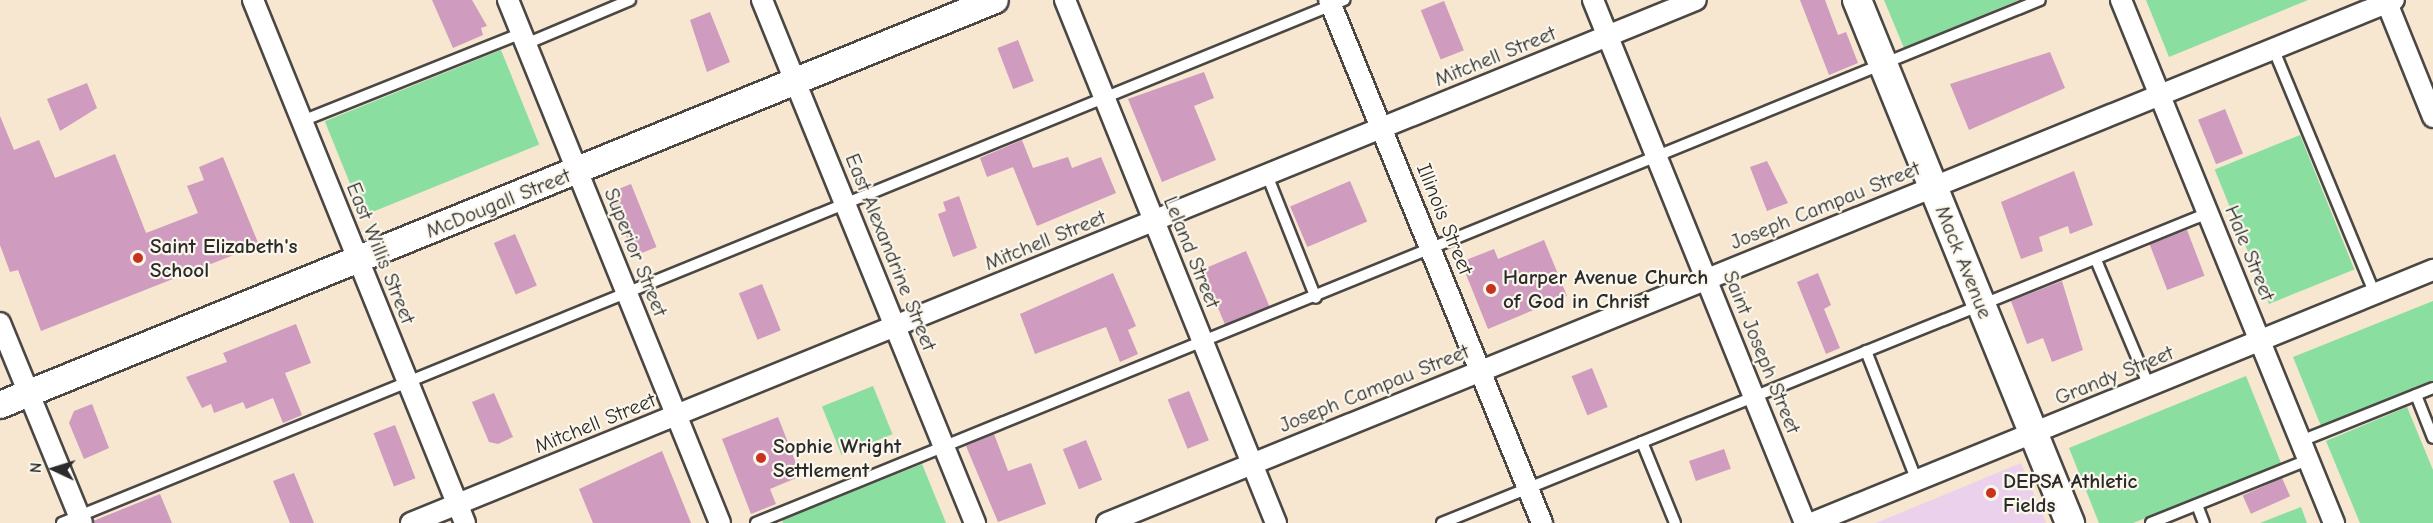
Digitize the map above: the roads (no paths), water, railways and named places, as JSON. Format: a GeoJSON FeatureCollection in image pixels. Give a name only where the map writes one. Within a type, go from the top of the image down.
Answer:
{"type":"FeatureCollection","features":[{"type":"Feature","properties":{"kind":"main road","name":"Mack Avenue"},"geometry":{"type":"LineString","coordinates":[[1857,0],[2070,523]]}},
{"type":"Feature","properties":{"kind":"street","name":"East Willis Street"},"geometry":{"type":"LineString","coordinates":[[253,0],[465,523]]}},
{"type":"Feature","properties":{"kind":"street","name":"Superior Street"},"geometry":{"type":"LineString","coordinates":[[508,0],[720,523]]}},
{"type":"Feature","properties":{"kind":"street","name":"East Alexandrine Street"},"geometry":{"type":"LineString","coordinates":[[762,0],[975,523]]}},
{"type":"Feature","properties":{"kind":"street","name":"McDougall Street"},"geometry":{"type":"LineString","coordinates":[[0,405],[995,0]]}},
{"type":"Feature","properties":{"kind":"street","name":"Leland Street"},"geometry":{"type":"LineString","coordinates":[[1065,0],[1276,523]]}},
{"type":"Feature","properties":{"kind":"street","name":"Saint Joseph Street"},"geometry":{"type":"LineString","coordinates":[[1593,0],[1805,523]]}},
{"type":"Feature","properties":{"kind":"street","name":"Mitchell Street"},"geometry":{"type":"LineString","coordinates":[[411,523],[1696,0]]}},
{"type":"Feature","properties":{"kind":"street","name":"Hale Street"},"geometry":{"type":"LineString","coordinates":[[2121,0],[2334,523]]}},
{"type":"Feature","properties":{"kind":"street","name":"Joseph Campau Street"},"geometry":{"type":"LineString","coordinates":[[1107,523],[2391,1]]}},
{"type":"Feature","properties":{"kind":"street"},"geometry":{"type":"LineString","coordinates":[[2391,1],[2433,117]]}},
{"type":"Feature","properties":{"kind":"street","name":"Illinois Street"},"geometry":{"type":"LineString","coordinates":[[1335,2],[1382,128],[1542,523]]}},
{"type":"Feature","properties":{"kind":"street","name":"Grandy Street"},"geometry":{"type":"LineString","coordinates":[[1812,523],[2433,270]]}},
{"type":"Feature","properties":{"kind":"street"},"geometry":{"type":"LineString","coordinates":[[0,323],[29,393],[75,521]]}},
{"type":"Feature","properties":{"kind":"lane"},"geometry":{"type":"LineString","coordinates":[[302,121],[630,0]]}},
{"type":"Feature","properties":{"kind":"lane"},"geometry":{"type":"LineString","coordinates":[[756,523],[944,446],[1204,345],[2040,0]]}},
{"type":"Feature","properties":{"kind":"lane"},"geometry":{"type":"LineString","coordinates":[[75,521],[844,202],[1105,101],[1335,2]]}},
{"type":"Feature","properties":{"kind":"lane"},"geometry":{"type":"LineString","coordinates":[[2273,48],[2375,294]]}},
{"type":"Feature","properties":{"kind":"lane"},"geometry":{"type":"LineString","coordinates":[[1267,175],[1316,298]]}},
{"type":"Feature","properties":{"kind":"lane"},"geometry":{"type":"LineString","coordinates":[[1442,523],[1866,351],[1983,307],[2208,213]]}},
{"type":"Feature","properties":{"kind":"lane"},"geometry":{"type":"LineString","coordinates":[[2096,260],[2149,386]]}},
{"type":"Feature","properties":{"kind":"lane"},"geometry":{"type":"LineString","coordinates":[[1866,351],[1917,480]]}},
{"type":"Feature","properties":{"kind":"lane"},"geometry":{"type":"LineString","coordinates":[[2301,441],[2433,388]]}},
{"type":"Feature","properties":{"kind":"lane"},"geometry":{"type":"LineString","coordinates":[[2416,395],[2433,438]]}},
{"type":"Feature","properties":{"kind":"lane"},"geometry":{"type":"LineString","coordinates":[[1642,442],[1675,523]]}},
{"type":"Feature","properties":{"kind":"lane"},"geometry":{"type":"LineString","coordinates":[[2151,523],[2308,460]]}},
{"type":"Feature","properties":{"kind":"lane"},"geometry":{"type":"LineString","coordinates":[[2197,504],[2204,523]]}},
{"type":"Feature","properties":{"kind":"place","name":"Saint Elizabeth's School"},"geometry":{"type":"Point","coordinates":[138,258]}},
{"type":"Feature","properties":{"kind":"place","name":"Harper Avenue Church of God in Christ"},"geometry":{"type":"Point","coordinates":[1491,289]}},
{"type":"Feature","properties":{"kind":"place","name":"Sophie Wright Settlement"},"geometry":{"type":"Point","coordinates":[761,458]}},
{"type":"Feature","properties":{"kind":"place","name":"DEPSA Athletic Fields"},"geometry":{"type":"Point","coordinates":[1991,493]}}]}
